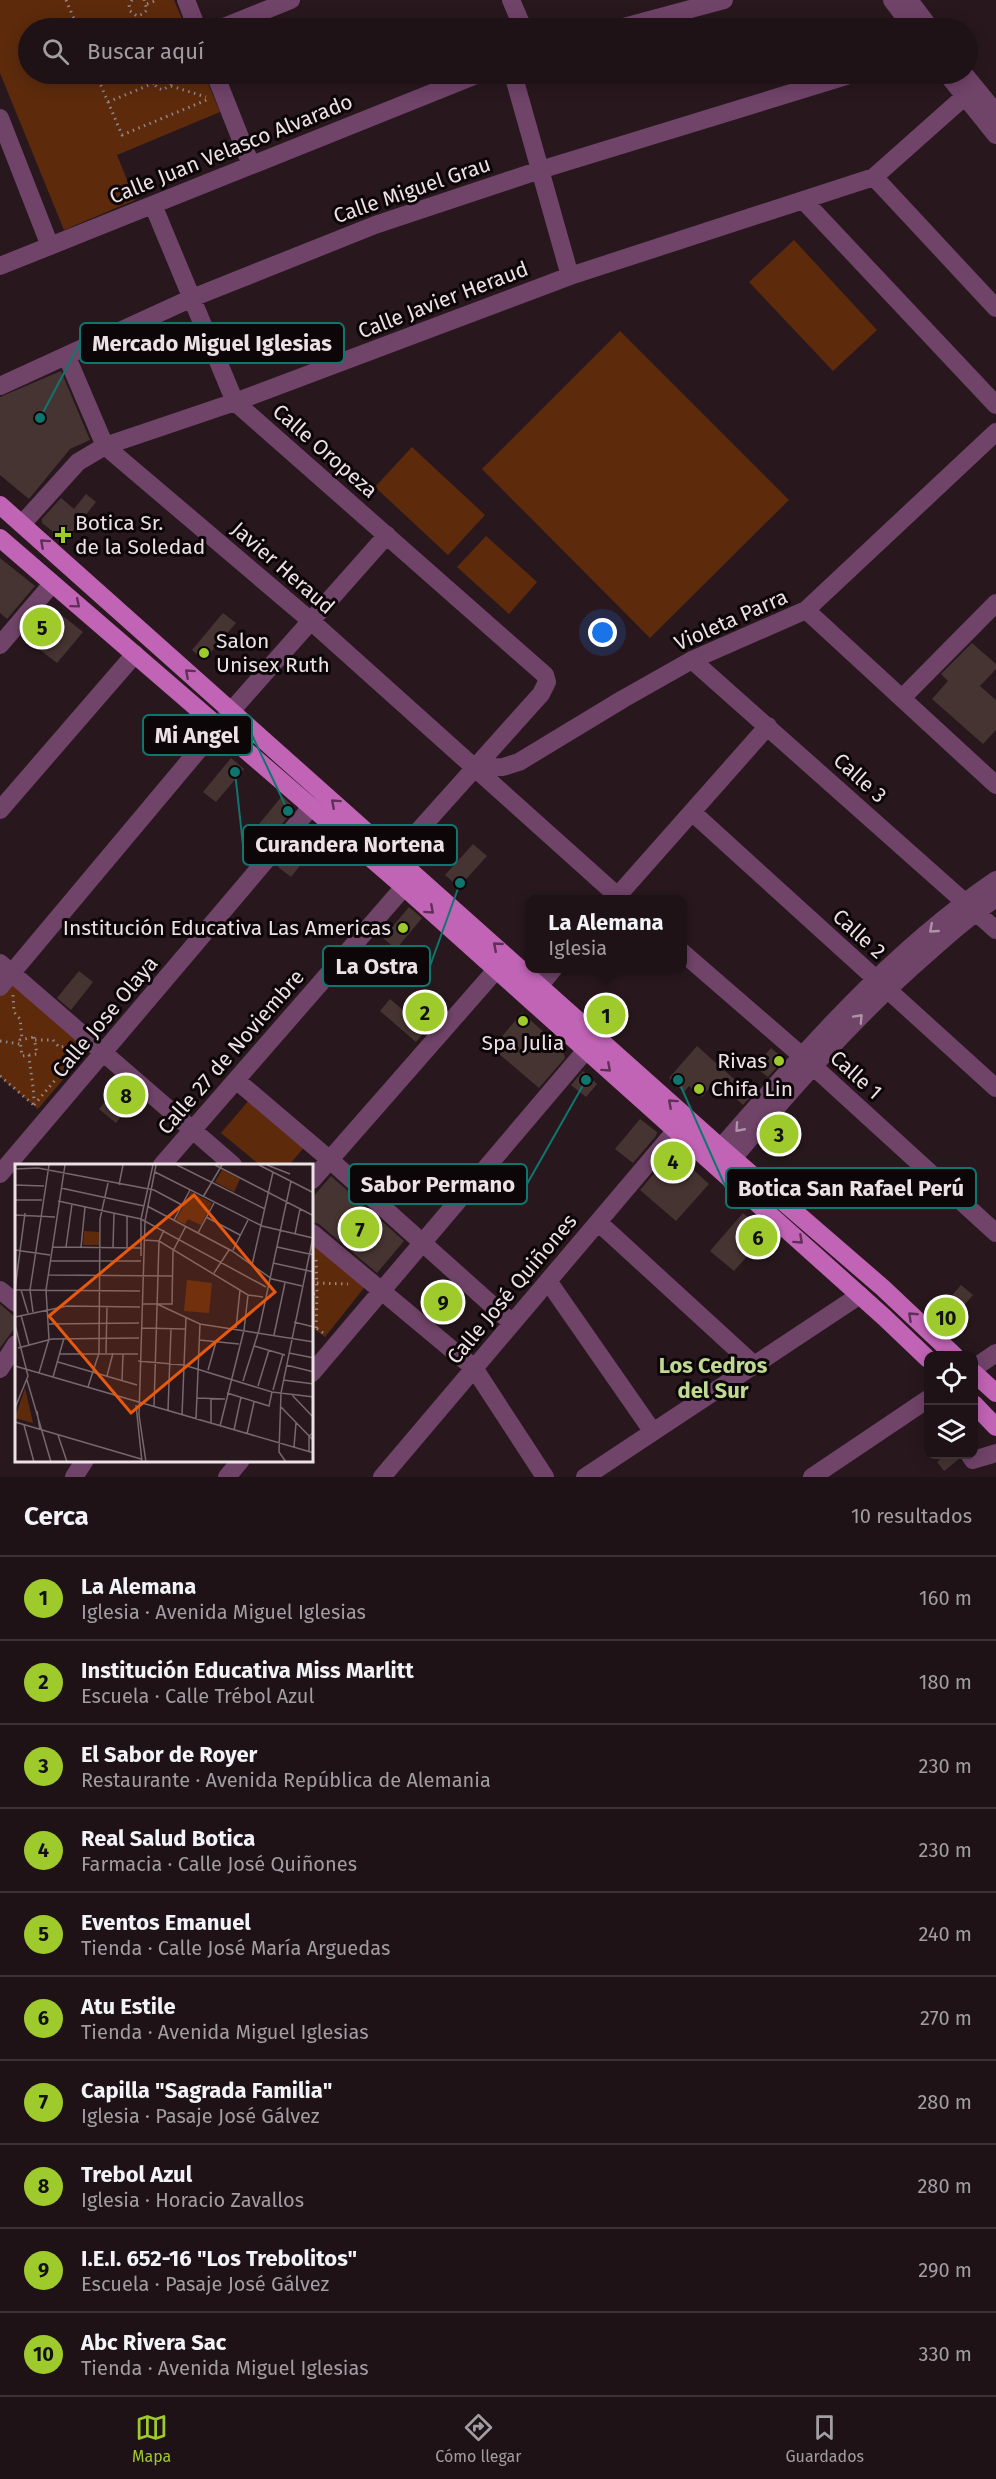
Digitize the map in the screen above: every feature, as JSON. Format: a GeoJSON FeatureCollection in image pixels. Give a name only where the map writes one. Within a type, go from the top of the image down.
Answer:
{"type":"FeatureCollection","features":[{"type":"Feature","properties":{"kind":"main road"},"geometry":{"type":"LineString","coordinates":[[0,505],[525,970]]}},
{"type":"Feature","properties":{"kind":"main road"},"geometry":{"type":"LineString","coordinates":[[0,538],[312,806],[676,1130],[722,1159],[883,1288],[950,1351]]}},
{"type":"Feature","properties":{"kind":"main road"},"geometry":{"type":"LineString","coordinates":[[528,973],[924,1355]]}},
{"type":"Feature","properties":{"kind":"main road"},"geometry":{"type":"LineString","coordinates":[[978,1374],[996,1393]]}},
{"type":"Feature","properties":{"kind":"main road"},"geometry":{"type":"LineString","coordinates":[[975,1405],[996,1427]]}},
{"type":"Feature","properties":{"kind":"street"},"geometry":{"type":"LineString","coordinates":[[186,0],[193,18]]}},
{"type":"Feature","properties":{"kind":"street"},"geometry":{"type":"LineString","coordinates":[[246,18],[291,0]]}},
{"type":"Feature","properties":{"kind":"street"},"geometry":{"type":"LineString","coordinates":[[511,0],[519,18]]}},
{"type":"Feature","properties":{"kind":"street"},"geometry":{"type":"LineString","coordinates":[[892,0],[906,18]]}},
{"type":"Feature","properties":{"kind":"street"},"geometry":{"type":"LineString","coordinates":[[909,0],[922,18]]}},
{"type":"Feature","properties":{"kind":"street"},"geometry":{"type":"LineString","coordinates":[[656,18],[718,1]]}},
{"type":"Feature","properties":{"kind":"street"},"geometry":{"type":"LineString","coordinates":[[214,84],[214,94],[251,165]]}},
{"type":"Feature","properties":{"kind":"street","name":"Calle Juan Velasco Alvarado"},"geometry":{"type":"LineString","coordinates":[[0,266],[454,84]]}},
{"type":"Feature","properties":{"kind":"street"},"geometry":{"type":"LineString","coordinates":[[516,84],[570,276]]}},
{"type":"Feature","properties":{"kind":"street","name":"Calle Miguel Grau"},"geometry":{"type":"LineString","coordinates":[[0,386],[68,357],[192,298],[375,225],[540,170],[820,84]]}},
{"type":"Feature","properties":{"kind":"street"},"geometry":{"type":"LineString","coordinates":[[954,84],[996,135]]}},
{"type":"Feature","properties":{"kind":"street"},"geometry":{"type":"LineString","coordinates":[[972,84],[996,113]]}},
{"type":"Feature","properties":{"kind":"street"},"geometry":{"type":"LineString","coordinates":[[964,97],[874,177],[996,308]]}},
{"type":"Feature","properties":{"kind":"street"},"geometry":{"type":"LineString","coordinates":[[1,122],[50,246]]}},
{"type":"Feature","properties":{"kind":"street","name":"Calle Javier Heraud"},"geometry":{"type":"LineString","coordinates":[[22,524],[78,462],[105,446],[235,402],[570,276],[874,177]]}},
{"type":"Feature","properties":{"kind":"street"},"geometry":{"type":"LineString","coordinates":[[804,201],[996,405]]}},
{"type":"Feature","properties":{"kind":"street","name":"Calle Oropeza"},"geometry":{"type":"LineString","coordinates":[[153,204],[235,402],[544,675],[548,682],[545,688],[476,768]]}},
{"type":"Feature","properties":{"kind":"street","name":"Javier Heraud"},"geometry":{"type":"LineString","coordinates":[[68,357],[105,446],[311,621],[476,768]]}},
{"type":"Feature","properties":{"kind":"street","name":"Violeta Parra"},"geometry":{"type":"LineString","coordinates":[[476,768],[503,767],[519,762],[692,660],[806,610],[996,432]]}},
{"type":"Feature","properties":{"kind":"street"},"geometry":{"type":"LineString","coordinates":[[232,1164],[105,1052],[4,974],[387,535]]}},
{"type":"Feature","properties":{"kind":"street"},"geometry":{"type":"LineString","coordinates":[[0,645],[52,584]]}},
{"type":"Feature","properties":{"kind":"street"},"geometry":{"type":"LineString","coordinates":[[902,698],[995,608]]}},
{"type":"Feature","properties":{"kind":"street"},"geometry":{"type":"LineString","coordinates":[[806,610],[996,785]]}},
{"type":"Feature","properties":{"kind":"street"},"geometry":{"type":"LineString","coordinates":[[0,810],[135,654]]}},
{"type":"Feature","properties":{"kind":"street","name":"Calle 3"},"geometry":{"type":"LineString","coordinates":[[692,660],[996,930]]}},
{"type":"Feature","properties":{"kind":"street"},"geometry":{"type":"LineString","coordinates":[[621,895],[768,726]]}},
{"type":"Feature","properties":{"kind":"street"},"geometry":{"type":"LineString","coordinates":[[395,857],[476,768],[615,895]]}},
{"type":"Feature","properties":{"kind":"street","name":"Calle Jose Olaya"},"geometry":{"type":"LineString","coordinates":[[0,1174],[312,806]]}},
{"type":"Feature","properties":{"kind":"street","name":"Calle 2"},"geometry":{"type":"LineString","coordinates":[[692,812],[996,1088]]}},
{"type":"Feature","properties":{"kind":"street"},"geometry":{"type":"LineString","coordinates":[[722,1159],[808,1061],[881,984],[970,907],[996,880]]}},
{"type":"Feature","properties":{"kind":"street","name":"Calle 27 de Noviembre"},"geometry":{"type":"LineString","coordinates":[[163,1164],[404,887]]}},
{"type":"Feature","properties":{"kind":"street"},"geometry":{"type":"LineString","coordinates":[[970,907],[996,898]]}},
{"type":"Feature","properties":{"kind":"street","name":"Calle 1"},"geometry":{"type":"LineString","coordinates":[[687,956],[808,1061],[996,1233]]}},
{"type":"Feature","properties":{"kind":"street"},"geometry":{"type":"LineString","coordinates":[[314,1178],[496,970]]}},
{"type":"Feature","properties":{"kind":"street"},"geometry":{"type":"LineString","coordinates":[[541,984],[551,973]]}},
{"type":"Feature","properties":{"kind":"street"},"geometry":{"type":"LineString","coordinates":[[314,1371],[586,1050]]}},
{"type":"Feature","properties":{"kind":"street"},"geometry":{"type":"LineString","coordinates":[[236,1080],[329,1159],[512,1323]]}},
{"type":"Feature","properties":{"kind":"street","name":"Calle José Quiñones"},"geometry":{"type":"LineString","coordinates":[[382,1477],[399,1470],[474,1368],[676,1130]]}},
{"type":"Feature","properties":{"kind":"street"},"geometry":{"type":"LineString","coordinates":[[598,1222],[754,1365]]}},
{"type":"Feature","properties":{"kind":"street"},"geometry":{"type":"LineString","coordinates":[[314,1235],[474,1368],[545,1477]]}},
{"type":"Feature","properties":{"kind":"street"},"geometry":{"type":"LineString","coordinates":[[548,1281],[653,1432]]}},
{"type":"Feature","properties":{"kind":"street"},"geometry":{"type":"LineString","coordinates":[[0,1290],[15,1303]]}},
{"type":"Feature","properties":{"kind":"street"},"geometry":{"type":"LineString","coordinates":[[585,1477],[860,1295]]}},
{"type":"Feature","properties":{"kind":"street"},"geometry":{"type":"LineString","coordinates":[[0,1369],[15,1346]]}},
{"type":"Feature","properties":{"kind":"street"},"geometry":{"type":"LineString","coordinates":[[978,1367],[996,1353]]}},
{"type":"Feature","properties":{"kind":"street"},"geometry":{"type":"LineString","coordinates":[[812,1477],[924,1405]]}},
{"type":"Feature","properties":{"kind":"street"},"geometry":{"type":"LineString","coordinates":[[978,1458],[996,1453]]}},
{"type":"Feature","properties":{"kind":"street"},"geometry":{"type":"LineString","coordinates":[[74,1477],[84,1462]]}},
{"type":"Feature","properties":{"kind":"street"},"geometry":{"type":"LineString","coordinates":[[227,1477],[240,1462]]}},
{"type":"Feature","properties":{"kind":"path"},"geometry":{"type":"LineString","coordinates":[[66,0],[74,18]]}},
{"type":"Feature","properties":{"kind":"path"},"geometry":{"type":"LineString","coordinates":[[126,0],[131,1],[130,11],[136,16],[145,12],[145,2],[158,0]]}},
{"type":"Feature","properties":{"kind":"path"},"geometry":{"type":"LineString","coordinates":[[100,84],[122,135],[214,94]]}},
{"type":"Feature","properties":{"kind":"path"},"geometry":{"type":"LineString","coordinates":[[108,102],[152,84]]}},
{"type":"Feature","properties":{"kind":"path"},"geometry":{"type":"LineString","coordinates":[[155,84],[157,88],[163,90],[171,86],[214,94]]}},
{"type":"Feature","properties":{"kind":"path"},"geometry":{"type":"LineString","coordinates":[[0,1041],[21,1041],[34,1037],[37,1054],[22,1056],[21,1041],[20,1019],[14,1012],[4,974]]}},
{"type":"Feature","properties":{"kind":"path"},"geometry":{"type":"LineString","coordinates":[[34,1105],[85,1045]]}},
{"type":"Feature","properties":{"kind":"path"},"geometry":{"type":"LineString","coordinates":[[29,1055],[30,1072],[34,1079],[34,1105]]}},
{"type":"Feature","properties":{"kind":"path"},"geometry":{"type":"LineString","coordinates":[[0,1076],[49,1118]]}},
{"type":"Feature","properties":{"kind":"path"},"geometry":{"type":"LineString","coordinates":[[314,1258],[316,1258],[316,1328]]}},
{"type":"Feature","properties":{"kind":"path"},"geometry":{"type":"LineString","coordinates":[[324,1334],[331,1326]]}},
{"type":"Feature","properties":{"kind":"shaded area"},"geometry":{"type":"Polygon","coordinates":[[[0,0],[174,0],[182,18],[18,18],[18,84],[208,84],[220,112],[117,155],[135,200],[64,230],[0,73],[0,0]]]}},
{"type":"Feature","properties":{"kind":"shaded area"},"geometry":{"type":"Polygon","coordinates":[[[794,240],[877,330],[833,371],[749,282],[794,240]]]}},
{"type":"Feature","properties":{"kind":"shaded area"},"geometry":{"type":"Polygon","coordinates":[[[620,331],[789,500],[650,638],[482,469],[620,331]]]}},
{"type":"Feature","properties":{"kind":"shaded area"},"geometry":{"type":"Polygon","coordinates":[[[412,447],[485,515],[448,555],[375,487],[412,447]]]}},
{"type":"Feature","properties":{"kind":"shaded area"},"geometry":{"type":"Polygon","coordinates":[[[486,536],[537,582],[509,614],[457,567],[486,536]]]}},
{"type":"Feature","properties":{"kind":"shaded area"},"geometry":{"type":"Polygon","coordinates":[[[10,983],[88,1050],[38,1109],[0,1077],[0,995],[10,983]]]}},
{"type":"Feature","properties":{"kind":"shaded area"},"geometry":{"type":"Polygon","coordinates":[[[250,1099],[306,1145],[290,1164],[259,1164],[221,1133],[250,1099]]]}},
{"type":"Feature","properties":{"kind":"shaded area"},"geometry":{"type":"Polygon","coordinates":[[[314,1242],[367,1284],[325,1337],[314,1329],[314,1242]]]}},
{"type":"Feature","properties":{"kind":"building"},"geometry":{"type":"Polygon","coordinates":[[[61,371],[90,440],[70,449],[29,499],[0,475],[0,397],[61,371]]]}},
{"type":"Feature","properties":{"kind":"building"},"geometry":{"type":"Polygon","coordinates":[[[86,494],[96,502],[65,541],[42,523],[42,519],[61,498],[74,509],[86,494]]]}},
{"type":"Feature","properties":{"kind":"building"},"geometry":{"type":"Polygon","coordinates":[[[0,558],[35,586],[7,619],[0,613],[0,558]]]}},
{"type":"Feature","properties":{"kind":"building"},"geometry":{"type":"Polygon","coordinates":[[[49,605],[83,632],[57,663],[22,636],[49,605]]]}},
{"type":"Feature","properties":{"kind":"building"},"geometry":{"type":"Polygon","coordinates":[[[223,613],[236,623],[204,660],[192,650],[223,613]]]}},
{"type":"Feature","properties":{"kind":"building"},"geometry":{"type":"Polygon","coordinates":[[[972,643],[996,664],[996,669],[980,686],[996,700],[996,730],[983,744],[932,699],[948,681],[941,674],[972,643]]]}},
{"type":"Feature","properties":{"kind":"building"},"geometry":{"type":"Polygon","coordinates":[[[231,758],[244,769],[216,802],[203,792],[231,758]]]}},
{"type":"Feature","properties":{"kind":"building"},"geometry":{"type":"Polygon","coordinates":[[[282,796],[295,808],[269,840],[255,829],[282,796]]]}},
{"type":"Feature","properties":{"kind":"building"},"geometry":{"type":"Polygon","coordinates":[[[305,832],[318,843],[291,877],[278,867],[305,832]]]}},
{"type":"Feature","properties":{"kind":"building"},"geometry":{"type":"Polygon","coordinates":[[[473,844],[487,856],[459,887],[445,875],[473,844]]]}},
{"type":"Feature","properties":{"kind":"building","name":"Institución Educativa Las Americas"},"geometry":{"type":"Polygon","coordinates":[[[409,907],[422,918],[396,949],[383,938],[409,907]]]}},
{"type":"Feature","properties":{"kind":"building"},"geometry":{"type":"Polygon","coordinates":[[[79,971],[93,982],[71,1010],[57,998],[79,971]]]}},
{"type":"Feature","properties":{"kind":"building"},"geometry":{"type":"Polygon","coordinates":[[[390,999],[426,1030],[416,1042],[380,1011],[390,999]]]}},
{"type":"Feature","properties":{"kind":"building"},"geometry":{"type":"Polygon","coordinates":[[[613,1000],[628,1013],[616,1028],[601,1015],[613,1000]]]}},
{"type":"Feature","properties":{"kind":"building"},"geometry":{"type":"Polygon","coordinates":[[[522,1013],[562,1048],[565,1058],[539,1088],[492,1048],[522,1013]]]}},
{"type":"Feature","properties":{"kind":"building"},"geometry":{"type":"Polygon","coordinates":[[[697,1046],[752,1095],[743,1105],[716,1080],[702,1097],[689,1086],[684,1092],[669,1078],[697,1046]]]}},
{"type":"Feature","properties":{"kind":"building"},"geometry":{"type":"Polygon","coordinates":[[[771,1048],[784,1059],[768,1077],[755,1067],[771,1048]]]}},
{"type":"Feature","properties":{"kind":"building"},"geometry":{"type":"Polygon","coordinates":[[[583,1071],[597,1084],[586,1097],[571,1085],[583,1071]]]}},
{"type":"Feature","properties":{"kind":"building"},"geometry":{"type":"Polygon","coordinates":[[[119,1084],[136,1098],[116,1123],[99,1109],[119,1084]]]}},
{"type":"Feature","properties":{"kind":"building"},"geometry":{"type":"Polygon","coordinates":[[[640,1119],[657,1132],[633,1163],[615,1149],[640,1119]]]}},
{"type":"Feature","properties":{"kind":"building"},"geometry":{"type":"Polygon","coordinates":[[[780,1121],[793,1133],[780,1149],[766,1137],[780,1121]]]}},
{"type":"Feature","properties":{"kind":"building"},"geometry":{"type":"Polygon","coordinates":[[[676,1154],[709,1184],[676,1221],[640,1190],[669,1156],[676,1154]]]}},
{"type":"Feature","properties":{"kind":"building"},"geometry":{"type":"Polygon","coordinates":[[[331,1176],[404,1241],[377,1273],[319,1224],[314,1223],[314,1196],[331,1176]]]}},
{"type":"Feature","properties":{"kind":"building"},"geometry":{"type":"Polygon","coordinates":[[[743,1213],[767,1234],[734,1271],[710,1251],[743,1213]]]}},
{"type":"Feature","properties":{"kind":"building"},"geometry":{"type":"Polygon","coordinates":[[[961,1285],[973,1295],[947,1325],[935,1315],[961,1285]]]}},
{"type":"Feature","properties":{"kind":"building"},"geometry":{"type":"Polygon","coordinates":[[[0,1304],[15,1317],[15,1327],[0,1348],[0,1304]]]}},
{"type":"Feature","properties":{"kind":"building"},"geometry":{"type":"Polygon","coordinates":[[[940,1459],[959,1459],[944,1471],[937,1462],[940,1459]]]}},
{"type":"Feature","properties":{"kind":"place","name":"Mercado Miguel Iglesias"},"geometry":{"type":"Point","coordinates":[40,418]}},
{"type":"Feature","properties":{"kind":"place","name":"Botica Sr. de la Soledad"},"geometry":{"type":"Point","coordinates":[63,535]}},
{"type":"Feature","properties":{"kind":"place","name":"Eventos Emanuel"},"geometry":{"type":"Point","coordinates":[42,627]}},
{"type":"Feature","properties":{"kind":"place","name":"Salon Unisex Ruth"},"geometry":{"type":"Point","coordinates":[204,653]}},
{"type":"Feature","properties":{"kind":"place","name":"Curandera Nortena"},"geometry":{"type":"Point","coordinates":[235,772]}},
{"type":"Feature","properties":{"kind":"place","name":"Mi Angel"},"geometry":{"type":"Point","coordinates":[288,811]}},
{"type":"Feature","properties":{"kind":"place","name":"La Ostra"},"geometry":{"type":"Point","coordinates":[460,883]}},
{"type":"Feature","properties":{"kind":"place","name":"Institución Educativa Las Americas"},"geometry":{"type":"Point","coordinates":[403,928]}},
{"type":"Feature","properties":{"kind":"place","name":"Institución Educativa Miss Marlitt"},"geometry":{"type":"Point","coordinates":[425,1012]}},
{"type":"Feature","properties":{"kind":"place","name":"La Alemana"},"geometry":{"type":"Point","coordinates":[606,1015]}},
{"type":"Feature","properties":{"kind":"place","name":"Spa Julia"},"geometry":{"type":"Point","coordinates":[523,1021]}},
{"type":"Feature","properties":{"kind":"place","name":"Rivas"},"geometry":{"type":"Point","coordinates":[779,1061]}},
{"type":"Feature","properties":{"kind":"place","name":"Sabor Permano"},"geometry":{"type":"Point","coordinates":[586,1080]}},
{"type":"Feature","properties":{"kind":"place","name":"Botica San Rafael Perú"},"geometry":{"type":"Point","coordinates":[678,1080]}},
{"type":"Feature","properties":{"kind":"place","name":"Chifa Lin"},"geometry":{"type":"Point","coordinates":[699,1089]}},
{"type":"Feature","properties":{"kind":"place","name":"Trebol Azul"},"geometry":{"type":"Point","coordinates":[126,1095]}},
{"type":"Feature","properties":{"kind":"place","name":"El Sabor de Royer"},"geometry":{"type":"Point","coordinates":[779,1134]}},
{"type":"Feature","properties":{"kind":"place","name":"Real Salud Botica"},"geometry":{"type":"Point","coordinates":[673,1161]}},
{"type":"Feature","properties":{"kind":"place","name":"Capilla \"Sagrada Familia\""},"geometry":{"type":"Point","coordinates":[360,1229]}},
{"type":"Feature","properties":{"kind":"place","name":"Atu Estile"},"geometry":{"type":"Point","coordinates":[758,1237]}},
{"type":"Feature","properties":{"kind":"place","name":"I.E.I. 652-16 \"Los Trebolitos\""},"geometry":{"type":"Point","coordinates":[443,1302]}},
{"type":"Feature","properties":{"kind":"place","name":"Abc Rivera Sac"},"geometry":{"type":"Point","coordinates":[946,1317]}},
{"type":"Feature","properties":{"kind":"district","name":"Los Cedros del Sur"},"geometry":{"type":"Point","coordinates":[713,1378]}}]}
